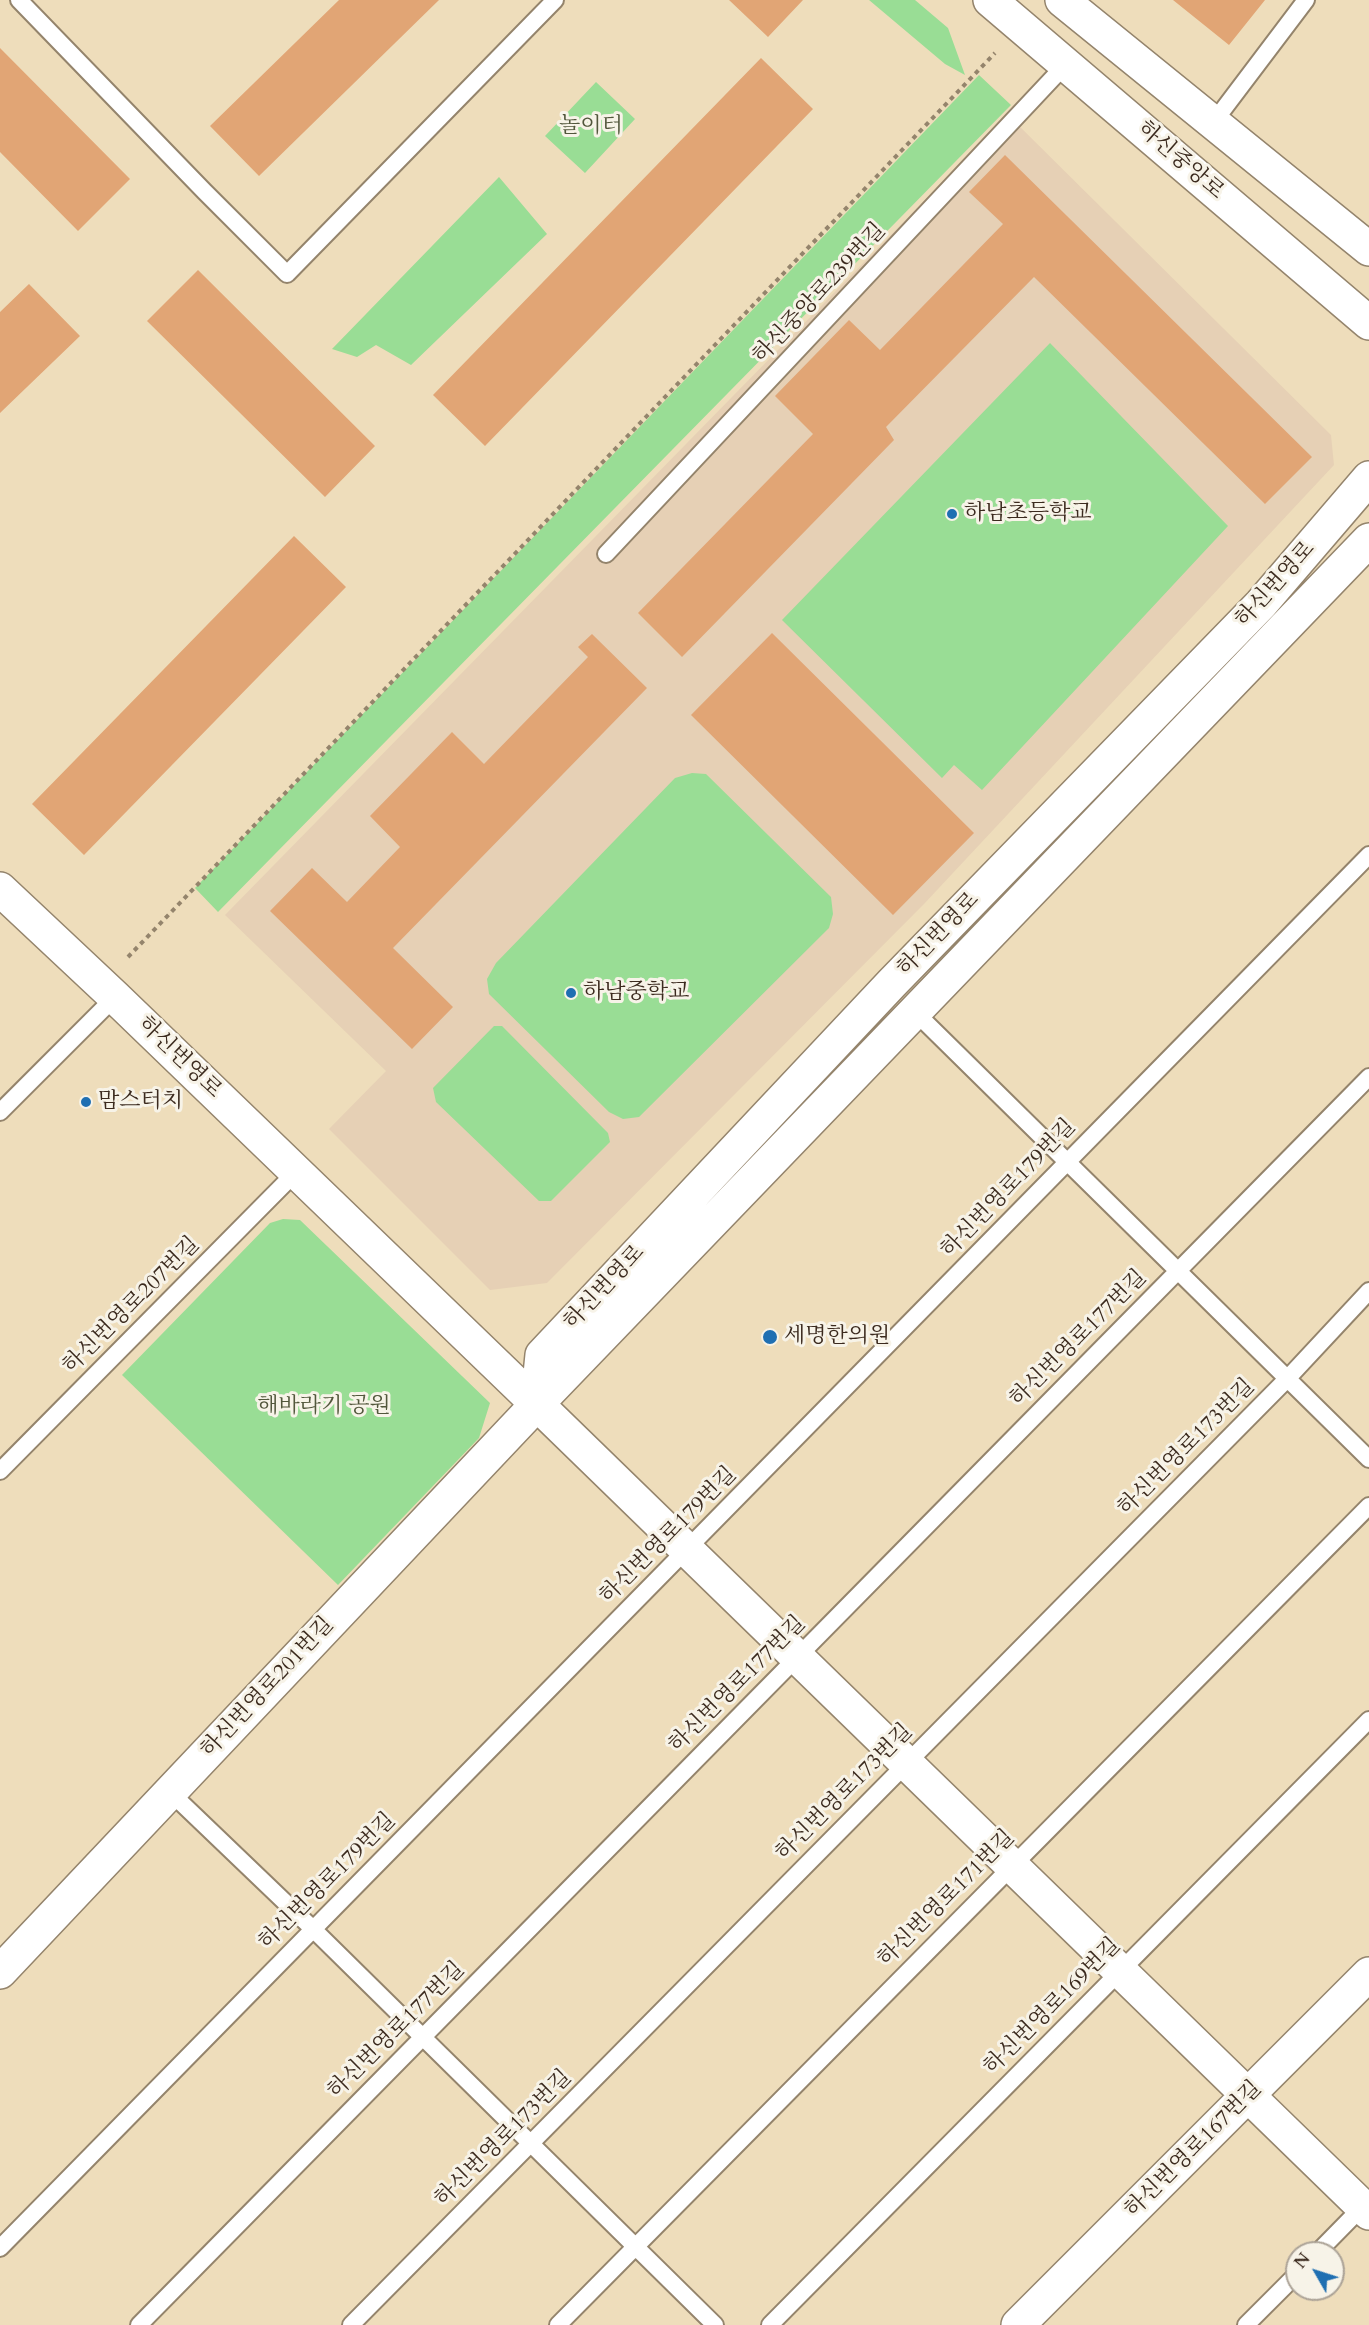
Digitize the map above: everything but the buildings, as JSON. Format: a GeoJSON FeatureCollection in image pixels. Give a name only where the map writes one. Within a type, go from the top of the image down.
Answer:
{"type":"FeatureCollection","features":[{"type":"Feature","properties":{"kind":"street","name":"하신중앙로"},"geometry":{"type":"LineString","coordinates":[[990,0],[1369,323]]}},
{"type":"Feature","properties":{"kind":"street"},"geometry":{"type":"LineString","coordinates":[[1062,0],[1369,249]]}},
{"type":"Feature","properties":{"kind":"street"},"geometry":{"type":"LineString","coordinates":[[1066,64],[1097,29]]}},
{"type":"Feature","properties":{"kind":"street"},"geometry":{"type":"LineString","coordinates":[[1180,161],[1213,123]]}},
{"type":"Feature","properties":{"kind":"street","name":"하신번영로"},"geometry":{"type":"LineString","coordinates":[[537,1404],[542,1355],[892,984],[1261,604],[1369,478]]}},
{"type":"Feature","properties":{"kind":"street","name":"하신번영로"},"geometry":{"type":"LineString","coordinates":[[537,1404],[915,1012],[1364,555]]}},
{"type":"Feature","properties":{"kind":"street","name":"하신번영로"},"geometry":{"type":"LineString","coordinates":[[0,889],[537,1404]]}},
{"type":"Feature","properties":{"kind":"street"},"geometry":{"type":"LineString","coordinates":[[537,1404],[1248,2096],[1367,2207]]}},
{"type":"Feature","properties":{"kind":"street","name":"하신번영로201번길"},"geometry":{"type":"LineString","coordinates":[[0,1972],[537,1404]]}},
{"type":"Feature","properties":{"kind":"street","name":"하신번영로167번길"},"geometry":{"type":"LineString","coordinates":[[1018,2325],[1369,1974]]}},
{"type":"Feature","properties":{"kind":"lane"},"geometry":{"type":"LineString","coordinates":[[19,0],[287,274],[555,0]]}},
{"type":"Feature","properties":{"kind":"lane"},"geometry":{"type":"LineString","coordinates":[[1213,123],[1306,0]]}},
{"type":"Feature","properties":{"kind":"lane","name":"하신중앙로239번길"},"geometry":{"type":"LineString","coordinates":[[606,554],[1066,64]]}},
{"type":"Feature","properties":{"kind":"lane","name":"하신번영로179번길"},"geometry":{"type":"LineString","coordinates":[[0,2248],[1369,855]]}},
{"type":"Feature","properties":{"kind":"lane"},"geometry":{"type":"LineString","coordinates":[[0,1112],[115,997]]}},
{"type":"Feature","properties":{"kind":"lane"},"geometry":{"type":"LineString","coordinates":[[915,1012],[1369,1459]]}},
{"type":"Feature","properties":{"kind":"lane","name":"하신번영로177번길"},"geometry":{"type":"LineString","coordinates":[[139,2325],[1369,1077]]}},
{"type":"Feature","properties":{"kind":"lane","name":"하신번영로207번길"},"geometry":{"type":"LineString","coordinates":[[0,1471],[296,1172]]}},
{"type":"Feature","properties":{"kind":"lane","name":"하신번영로173번길"},"geometry":{"type":"LineString","coordinates":[[351,2325],[1287,1379],[1369,1291]]}},
{"type":"Feature","properties":{"kind":"lane","name":"하신번영로171번길"},"geometry":{"type":"LineString","coordinates":[[558,2325],[1369,1506]]}},
{"type":"Feature","properties":{"kind":"lane","name":"하신번영로169번길"},"geometry":{"type":"LineString","coordinates":[[770,2325],[1369,1720]]}},
{"type":"Feature","properties":{"kind":"lane"},"geometry":{"type":"LineString","coordinates":[[170,1792],[313,1929],[715,2325]]}},
{"type":"Feature","properties":{"kind":"lane"},"geometry":{"type":"LineString","coordinates":[[1330,2241],[1367,2207]]}},
{"type":"Feature","properties":{"kind":"lane"},"geometry":{"type":"LineString","coordinates":[[1246,2325],[1285,2286]]}},
{"type":"Feature","properties":{"kind":"path"},"geometry":{"type":"LineString","coordinates":[[125,960],[997,52]]}},
{"type":"Feature","properties":{"kind":"shaded area"},"geometry":{"type":"Polygon","coordinates":[[[1008,115],[1331,435],[1334,465],[924,904],[547,1283],[490,1290],[329,1129],[386,1071],[225,915],[1008,115]]]}},
{"type":"Feature","properties":{"kind":"green space"},"geometry":{"type":"Polygon","coordinates":[[[869,0],[915,0],[948,28],[965,75],[945,64],[869,0]]]}},
{"type":"Feature","properties":{"kind":"green space"},"geometry":{"type":"Polygon","coordinates":[[[979,75],[1011,105],[218,912],[195,888],[979,75]]]}},
{"type":"Feature","properties":{"kind":"green space","name":"놀이터"},"geometry":{"type":"Polygon","coordinates":[[[596,82],[635,119],[585,173],[545,136],[596,82]]]}},
{"type":"Feature","properties":{"kind":"green space"},"geometry":{"type":"Polygon","coordinates":[[[499,177],[547,234],[411,365],[376,345],[357,357],[332,349],[499,177]]]}},
{"type":"Feature","properties":{"kind":"green space"},"geometry":{"type":"Polygon","coordinates":[[[1050,343],[1228,526],[982,790],[954,765],[942,778],[782,620],[1050,343]]]}},
{"type":"Feature","properties":{"kind":"green space"},"geometry":{"type":"Polygon","coordinates":[[[692,773],[706,774],[831,897],[833,914],[829,928],[639,1117],[623,1119],[609,1112],[489,994],[487,979],[496,963],[675,778],[692,773]]]}},
{"type":"Feature","properties":{"kind":"green space"},"geometry":{"type":"Polygon","coordinates":[[[494,1026],[502,1026],[608,1133],[610,1142],[551,1201],[539,1201],[436,1102],[433,1088],[494,1026]]]}},
{"type":"Feature","properties":{"kind":"green space","name":"해바라기 공원"},"geometry":{"type":"Polygon","coordinates":[[[283,1219],[300,1220],[490,1403],[479,1438],[338,1585],[122,1375],[270,1223],[283,1219]]]}},
{"type":"Feature","properties":{"kind":"place","name":"하남초등학교"},"geometry":{"type":"Point","coordinates":[952,514]}},
{"type":"Feature","properties":{"kind":"place","name":"하남중학교"},"geometry":{"type":"Point","coordinates":[571,993]}},
{"type":"Feature","properties":{"kind":"place","name":"맘스터치"},"geometry":{"type":"Point","coordinates":[86,1102]}},
{"type":"Feature","properties":{"kind":"place","name":"세명한의원"},"geometry":{"type":"Point","coordinates":[770,1337]}}]}
